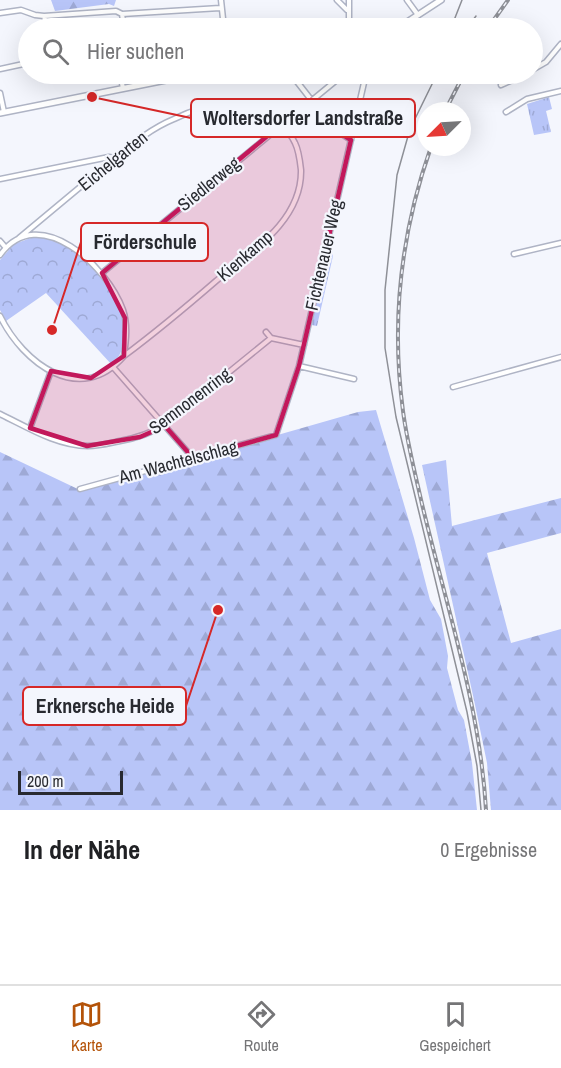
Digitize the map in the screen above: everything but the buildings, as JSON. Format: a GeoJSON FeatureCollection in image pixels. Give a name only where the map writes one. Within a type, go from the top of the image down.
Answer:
{"type":"FeatureCollection","features":[{"type":"Feature","properties":{"kind":"main road"},"geometry":{"type":"LineString","coordinates":[[415,18],[441,0]]}},
{"type":"Feature","properties":{"kind":"main road"},"geometry":{"type":"LineString","coordinates":[[2,112],[144,84]]}},
{"type":"Feature","properties":{"kind":"street"},"geometry":{"type":"LineString","coordinates":[[221,0],[222,18]]}},
{"type":"Feature","properties":{"kind":"street"},"geometry":{"type":"LineString","coordinates":[[337,0],[349,13]]}},
{"type":"Feature","properties":{"kind":"street"},"geometry":{"type":"LineString","coordinates":[[349,0],[349,18]]}},
{"type":"Feature","properties":{"kind":"street"},"geometry":{"type":"LineString","coordinates":[[407,0],[418,16]]}},
{"type":"Feature","properties":{"kind":"street"},"geometry":{"type":"LineString","coordinates":[[0,13],[21,10],[44,16],[114,10],[122,14],[220,8]]}},
{"type":"Feature","properties":{"kind":"street"},"geometry":{"type":"LineString","coordinates":[[122,14],[122,18]]}},
{"type":"Feature","properties":{"kind":"street"},"geometry":{"type":"LineString","coordinates":[[543,64],[561,44]]}},
{"type":"Feature","properties":{"kind":"street"},"geometry":{"type":"LineString","coordinates":[[0,69],[18,65]]}},
{"type":"Feature","properties":{"kind":"street"},"geometry":{"type":"LineString","coordinates":[[122,84],[123,88]]}},
{"type":"Feature","properties":{"kind":"street"},"geometry":{"type":"LineString","coordinates":[[299,84],[334,129],[351,140]]}},
{"type":"Feature","properties":{"kind":"street","name":"Siedlerweg"},"geometry":{"type":"LineString","coordinates":[[102,273],[331,84]]}},
{"type":"Feature","properties":{"kind":"street","name":"Fichtenauer Weg"},"geometry":{"type":"LineString","coordinates":[[276,435],[299,366],[364,84]]}},
{"type":"Feature","properties":{"kind":"street"},"geometry":{"type":"LineString","coordinates":[[506,112],[527,99],[561,91]]}},
{"type":"Feature","properties":{"kind":"street"},"geometry":{"type":"LineString","coordinates":[[0,93],[2,112]]}},
{"type":"Feature","properties":{"kind":"street","name":"Eichelgarten"},"geometry":{"type":"LineString","coordinates":[[0,255],[115,158],[144,135],[167,122],[218,104],[237,102],[260,105],[269,110],[282,125]]}},
{"type":"Feature","properties":{"kind":"street","name":"Kienkamp"},"geometry":{"type":"LineString","coordinates":[[113,367],[263,243],[283,220],[297,196],[301,168],[298,150],[282,125]]}},
{"type":"Feature","properties":{"kind":"street"},"geometry":{"type":"LineString","coordinates":[[0,179],[108,157],[115,158]]}},
{"type":"Feature","properties":{"kind":"street"},"geometry":{"type":"LineString","coordinates":[[19,238],[42,236],[61,241],[81,253],[102,273],[119,300],[125,318],[124,356]]}},
{"type":"Feature","properties":{"kind":"street"},"geometry":{"type":"LineString","coordinates":[[0,241],[6,248]]}},
{"type":"Feature","properties":{"kind":"street"},"geometry":{"type":"LineString","coordinates":[[514,254],[561,243]]}},
{"type":"Feature","properties":{"kind":"street"},"geometry":{"type":"LineString","coordinates":[[0,316],[26,354],[51,371],[83,379],[97,376],[113,367],[193,458]]}},
{"type":"Feature","properties":{"kind":"street"},"geometry":{"type":"LineString","coordinates":[[266,332],[271,338],[304,345]]}},
{"type":"Feature","properties":{"kind":"street","name":"Semnonenring"},"geometry":{"type":"LineString","coordinates":[[0,414],[66,443],[87,446],[140,437],[164,425],[271,338]]}},
{"type":"Feature","properties":{"kind":"street"},"geometry":{"type":"LineString","coordinates":[[453,387],[561,357]]}},
{"type":"Feature","properties":{"kind":"street"},"geometry":{"type":"LineString","coordinates":[[299,366],[354,379]]}},
{"type":"Feature","properties":{"kind":"street"},"geometry":{"type":"LineString","coordinates":[[30,428],[51,371]]}},
{"type":"Feature","properties":{"kind":"street","name":"Am Wachtelschlag"},"geometry":{"type":"LineString","coordinates":[[80,489],[276,435]]}},
{"type":"Feature","properties":{"kind":"highlighted area"},"geometry":{"type":"Polygon","coordinates":[[[311,100],[334,129],[351,140],[299,366],[276,435],[193,458],[165,426],[140,437],[87,446],[30,428],[51,371],[91,378],[124,356],[125,318],[102,273],[311,100]]]}},
{"type":"Feature","properties":{"kind":"green space"},"geometry":{"type":"Polygon","coordinates":[[[51,0],[116,0],[114,6],[109,4],[55,11],[51,0]]]}},
{"type":"Feature","properties":{"kind":"green space"},"geometry":{"type":"Polygon","coordinates":[[[549,97],[552,109],[546,111],[551,132],[534,135],[527,104],[549,97]]]}},
{"type":"Feature","properties":{"kind":"green space"},"geometry":{"type":"Polygon","coordinates":[[[31,238],[62,243],[77,252],[91,264],[115,297],[122,315],[125,333],[122,350],[112,365],[46,293],[6,321],[0,310],[0,260],[14,244],[31,238]]]}},
{"type":"Feature","properties":{"kind":"green space"},"geometry":{"type":"Polygon","coordinates":[[[327,251],[331,251],[333,256],[317,326],[311,325],[327,251]]]}},
{"type":"Feature","properties":{"kind":"green space"},"geometry":{"type":"Polygon","coordinates":[[[376,410],[430,600],[441,619],[448,656],[447,668],[458,710],[464,720],[477,810],[0,810],[0,452],[82,491],[358,412],[376,410]]]}},
{"type":"Feature","properties":{"kind":"green space"},"geometry":{"type":"Polygon","coordinates":[[[446,460],[452,526],[561,498],[561,533],[487,553],[511,643],[561,629],[561,810],[491,810],[487,763],[422,465],[446,460]]]}},
{"type":"Feature","properties":{"kind":"tram line"},"geometry":{"type":"LineString","coordinates":[[455,18],[462,0]]}},
{"type":"Feature","properties":{"kind":"tram line"},"geometry":{"type":"LineString","coordinates":[[432,84],[410,129],[397,175],[385,290],[385,348],[396,417],[467,712],[477,766],[481,810]]}},
{"type":"Feature","properties":{"kind":"railway"},"geometry":{"type":"LineString","coordinates":[[495,18],[508,0]]}},
{"type":"Feature","properties":{"kind":"railway"},"geometry":{"type":"LineString","coordinates":[[450,102],[459,84]]}},
{"type":"Feature","properties":{"kind":"railway"},"geometry":{"type":"LineString","coordinates":[[428,156],[412,212],[401,278],[398,344],[400,378],[411,458],[461,656],[477,733],[486,810]]}},
{"type":"Feature","properties":{"kind":"place","name":"Woltersdorfer Landstraße"},"geometry":{"type":"Point","coordinates":[92,97]}},
{"type":"Feature","properties":{"kind":"place","name":"Förderschule"},"geometry":{"type":"Point","coordinates":[52,330]}},
{"type":"Feature","properties":{"kind":"place","name":"Erknersche Heide"},"geometry":{"type":"Point","coordinates":[218,610]}}]}
